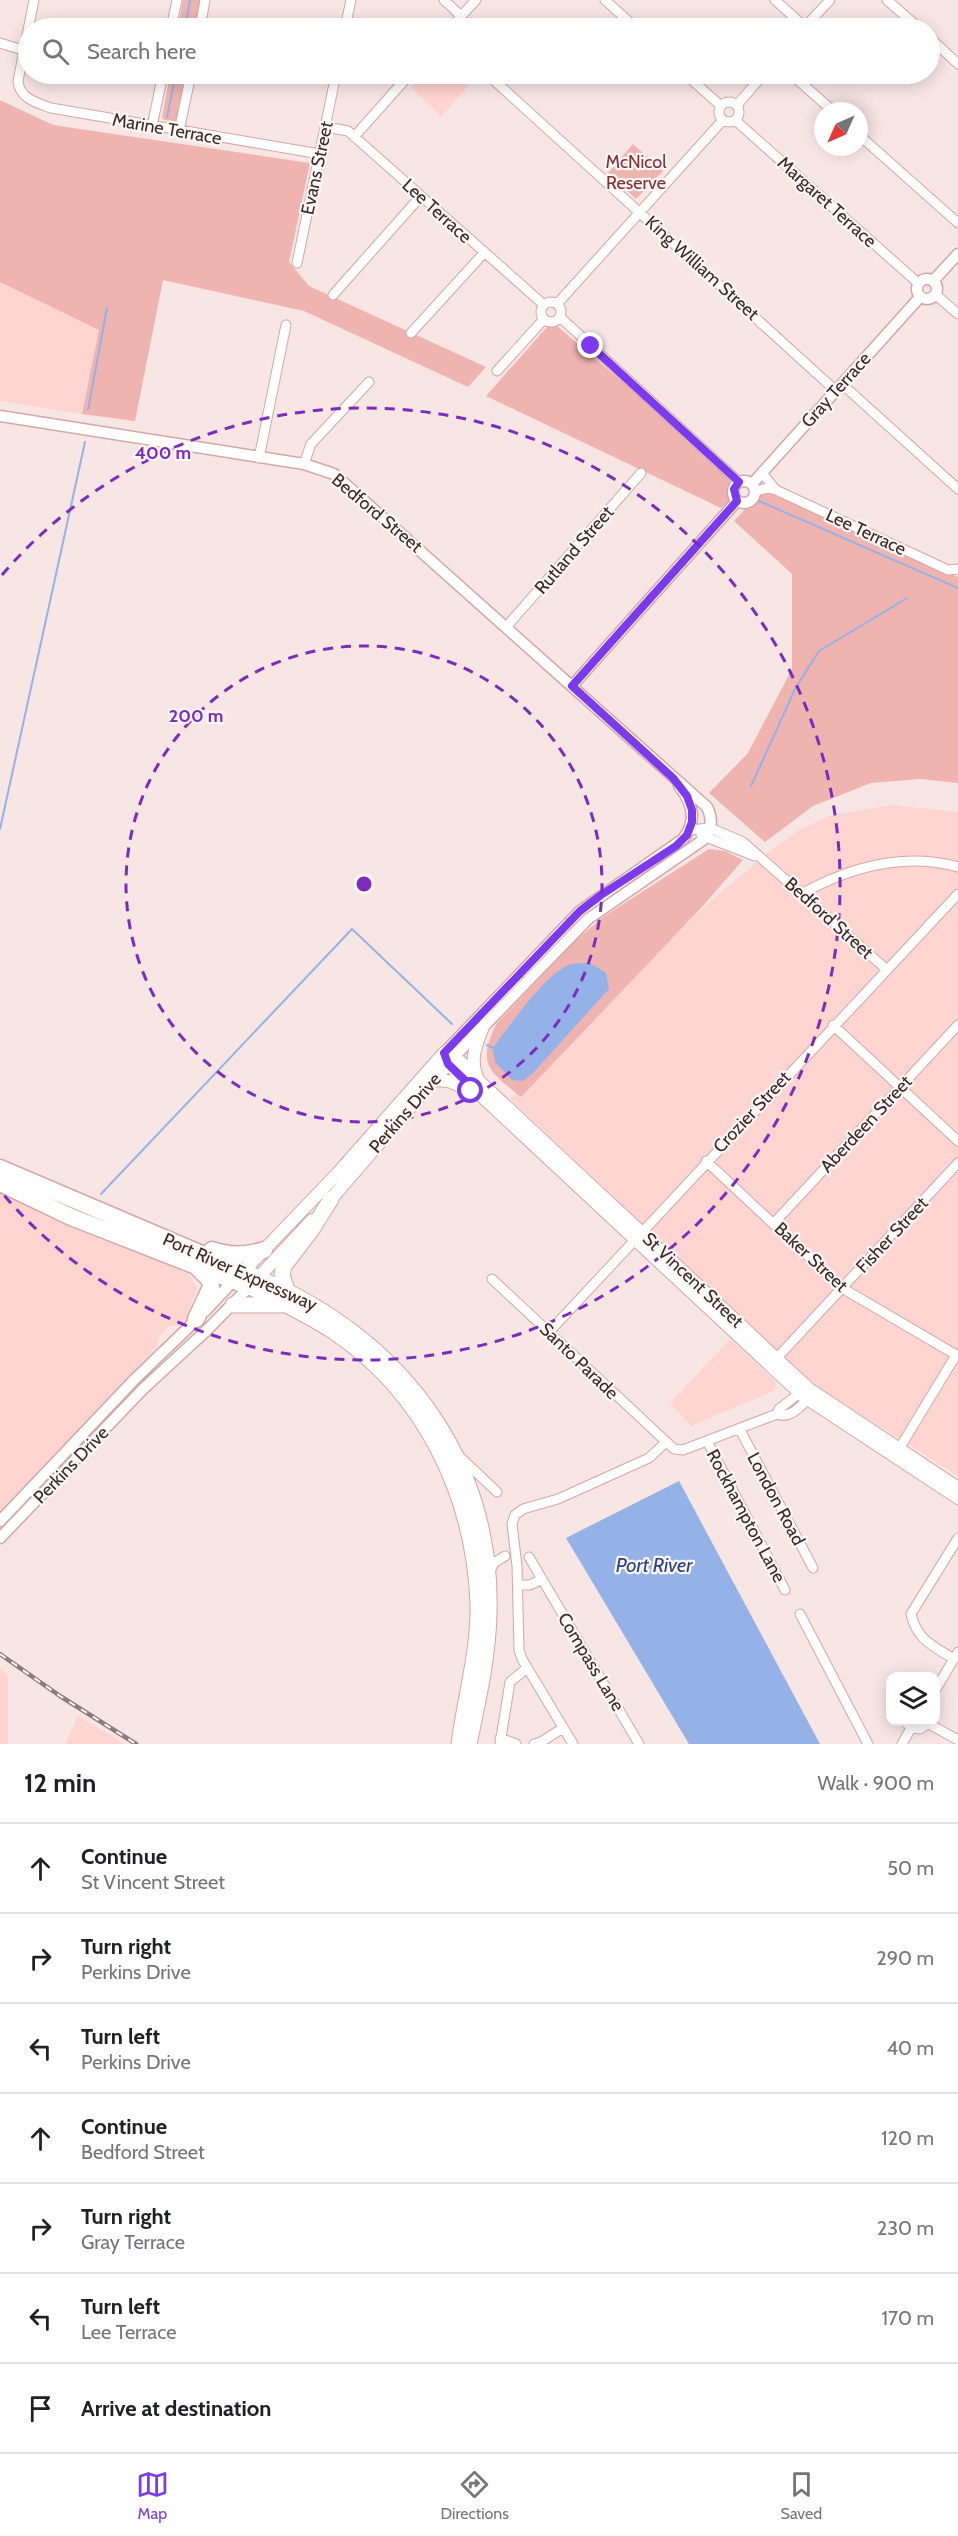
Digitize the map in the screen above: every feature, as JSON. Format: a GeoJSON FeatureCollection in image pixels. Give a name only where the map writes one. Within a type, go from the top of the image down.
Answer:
{"type":"FeatureCollection","features":[{"type":"Feature","properties":{"kind":"highway","name":"Port River Expressway"},"geometry":{"type":"LineString","coordinates":[[0,1168],[151,1232],[285,1297],[321,1308],[373,1347],[406,1381],[432,1414],[453,1450],[466,1479],[478,1519],[488,1574],[487,1647],[470,1744]]}},
{"type":"Feature","properties":{"kind":"highway","name":"Port River Expressway"},"geometry":{"type":"LineString","coordinates":[[0,1183],[71,1217],[196,1265],[246,1279]]}},
{"type":"Feature","properties":{"kind":"highway"},"geometry":{"type":"LineString","coordinates":[[233,1305],[270,1306],[285,1297],[282,1275],[284,1266],[311,1231],[331,1199]]}},
{"type":"Feature","properties":{"kind":"highway"},"geometry":{"type":"LineString","coordinates":[[151,1232],[165,1233],[220,1253],[248,1255],[264,1250]]}},
{"type":"Feature","properties":{"kind":"highway"},"geometry":{"type":"LineString","coordinates":[[195,1321],[211,1287],[210,1280],[196,1265]]}},
{"type":"Feature","properties":{"kind":"highway","name":"Port River Expressway"},"geometry":{"type":"LineString","coordinates":[[285,1297],[334,1332],[394,1385],[425,1426],[441,1453],[454,1483],[468,1527],[478,1605],[475,1651],[459,1744]]}},
{"type":"Feature","properties":{"kind":"main road"},"geometry":{"type":"LineString","coordinates":[[434,1080],[444,1080],[471,1091],[477,1086],[472,1057],[484,1024]]}},
{"type":"Feature","properties":{"kind":"main road","name":"Perkins Drive"},"geometry":{"type":"LineString","coordinates":[[246,1279],[331,1199],[434,1080],[449,1058]]}},
{"type":"Feature","properties":{"kind":"main road","name":"Perkins Drive"},"geometry":{"type":"LineString","coordinates":[[246,1279],[264,1250],[449,1058]]}},
{"type":"Feature","properties":{"kind":"main road","name":"St Vincent Street"},"geometry":{"type":"LineString","coordinates":[[449,1058],[806,1392],[897,1452],[958,1488]]}},
{"type":"Feature","properties":{"kind":"main road","name":"St Vincent Street"},"geometry":{"type":"LineString","coordinates":[[637,1236],[776,1359],[806,1392]]}},
{"type":"Feature","properties":{"kind":"main road","name":"St Vincent Street"},"geometry":{"type":"LineString","coordinates":[[897,1452],[958,1498]]}},
{"type":"Feature","properties":{"kind":"street"},"geometry":{"type":"LineString","coordinates":[[30,18],[34,0]]}},
{"type":"Feature","properties":{"kind":"street"},"geometry":{"type":"LineString","coordinates":[[173,18],[177,0]]}},
{"type":"Feature","properties":{"kind":"street"},"geometry":{"type":"LineString","coordinates":[[203,18],[205,0]]}},
{"type":"Feature","properties":{"kind":"street"},"geometry":{"type":"LineString","coordinates":[[347,18],[351,0]]}},
{"type":"Feature","properties":{"kind":"street"},"geometry":{"type":"LineString","coordinates":[[444,0],[461,16],[476,0]]}},
{"type":"Feature","properties":{"kind":"street"},"geometry":{"type":"LineString","coordinates":[[605,0],[625,18]]}},
{"type":"Feature","properties":{"kind":"street"},"geometry":{"type":"LineString","coordinates":[[776,0],[794,18]]}},
{"type":"Feature","properties":{"kind":"street"},"geometry":{"type":"LineString","coordinates":[[813,18],[830,0]]}},
{"type":"Feature","properties":{"kind":"street"},"geometry":{"type":"LineString","coordinates":[[887,0],[908,18]]}},
{"type":"Feature","properties":{"kind":"street"},"geometry":{"type":"LineString","coordinates":[[0,43],[18,48]]}},
{"type":"Feature","properties":{"kind":"street"},"geometry":{"type":"LineString","coordinates":[[940,47],[958,64]]}},
{"type":"Feature","properties":{"kind":"street","name":"Marine Terrace"},"geometry":{"type":"LineString","coordinates":[[18,84],[19,89],[26,97],[51,108],[320,154]]}},
{"type":"Feature","properties":{"kind":"street"},"geometry":{"type":"LineString","coordinates":[[152,126],[161,84]]}},
{"type":"Feature","properties":{"kind":"street"},"geometry":{"type":"LineString","coordinates":[[179,131],[189,84]]}},
{"type":"Feature","properties":{"kind":"street","name":"Evans Street"},"geometry":{"type":"LineString","coordinates":[[297,263],[334,84]]}},
{"type":"Feature","properties":{"kind":"street"},"geometry":{"type":"LineString","coordinates":[[354,137],[401,84]]}},
{"type":"Feature","properties":{"kind":"street","name":"King William Street"},"geometry":{"type":"LineString","coordinates":[[498,84],[640,212],[958,489]]}},
{"type":"Feature","properties":{"kind":"street"},"geometry":{"type":"LineString","coordinates":[[696,84],[721,106]]}},
{"type":"Feature","properties":{"kind":"street"},"geometry":{"type":"LineString","coordinates":[[736,105],[755,84]]}},
{"type":"Feature","properties":{"kind":"street"},"geometry":{"type":"LineString","coordinates":[[802,84],[823,102]]}},
{"type":"Feature","properties":{"kind":"street"},"geometry":{"type":"LineString","coordinates":[[727,102],[736,105],[739,115],[735,120],[727,122],[723,120],[719,113],[721,106],[727,102]]}},
{"type":"Feature","properties":{"kind":"street"},"geometry":{"type":"LineString","coordinates":[[557,304],[723,120]]}},
{"type":"Feature","properties":{"kind":"street","name":"Margaret Terrace"},"geometry":{"type":"LineString","coordinates":[[735,120],[918,283]]}},
{"type":"Feature","properties":{"kind":"street","name":"Lee Terrace"},"geometry":{"type":"LineString","coordinates":[[326,127],[348,131],[544,304]]}},
{"type":"Feature","properties":{"kind":"street"},"geometry":{"type":"LineString","coordinates":[[868,143],[958,223]]}},
{"type":"Feature","properties":{"kind":"street"},"geometry":{"type":"LineString","coordinates":[[333,295],[421,196]]}},
{"type":"Feature","properties":{"kind":"street"},"geometry":{"type":"LineString","coordinates":[[411,333],[484,253]]}},
{"type":"Feature","properties":{"kind":"street"},"geometry":{"type":"LineString","coordinates":[[933,281],[958,254]]}},
{"type":"Feature","properties":{"kind":"street"},"geometry":{"type":"LineString","coordinates":[[923,279],[933,281],[936,286],[935,294],[929,299],[920,297],[916,290],[918,283],[923,279]]}},
{"type":"Feature","properties":{"kind":"street"},"geometry":{"type":"LineString","coordinates":[[935,294],[958,314]]}},
{"type":"Feature","properties":{"kind":"street","name":"Gray Terrace"},"geometry":{"type":"LineString","coordinates":[[754,487],[762,473],[920,297]]}},
{"type":"Feature","properties":{"kind":"street"},"geometry":{"type":"LineString","coordinates":[[544,319],[542,310],[544,304],[552,302],[561,309],[560,317]]}},
{"type":"Feature","properties":{"kind":"street"},"geometry":{"type":"LineString","coordinates":[[544,319],[552,322],[560,317]]}},
{"type":"Feature","properties":{"kind":"street"},"geometry":{"type":"LineString","coordinates":[[560,317],[739,482],[754,487],[751,501],[743,503],[737,501]]}},
{"type":"Feature","properties":{"kind":"street"},"geometry":{"type":"LineString","coordinates":[[497,372],[544,319]]}},
{"type":"Feature","properties":{"kind":"street"},"geometry":{"type":"LineString","coordinates":[[259,458],[286,325]]}},
{"type":"Feature","properties":{"kind":"street"},"geometry":{"type":"LineString","coordinates":[[304,465],[311,444],[369,382]]}},
{"type":"Feature","properties":{"kind":"street","name":"Bedford Street"},"geometry":{"type":"LineString","coordinates":[[0,416],[323,470],[341,480],[507,626],[673,778]]}},
{"type":"Feature","properties":{"kind":"street","name":"Rutland Street"},"geometry":{"type":"LineString","coordinates":[[507,626],[641,473]]}},
{"type":"Feature","properties":{"kind":"street","name":"Lee Terrace"},"geometry":{"type":"LineString","coordinates":[[762,473],[776,490]]}},
{"type":"Feature","properties":{"kind":"street"},"geometry":{"type":"LineString","coordinates":[[737,501],[734,489],[739,482]]}},
{"type":"Feature","properties":{"kind":"street","name":"Lee Terrace"},"geometry":{"type":"LineString","coordinates":[[754,487],[776,490],[948,570],[958,569]]}},
{"type":"Feature","properties":{"kind":"street"},"geometry":{"type":"LineString","coordinates":[[572,686],[737,501]]}},
{"type":"Feature","properties":{"kind":"street"},"geometry":{"type":"LineString","coordinates":[[673,778],[693,792],[707,807],[711,817],[708,833],[689,831],[692,820],[691,807],[687,796],[673,778]]}},
{"type":"Feature","properties":{"kind":"street","name":"Perkins Drive"},"geometry":{"type":"LineString","coordinates":[[449,1058],[580,911],[676,846],[689,831]]}},
{"type":"Feature","properties":{"kind":"street","name":"Bedford Street"},"geometry":{"type":"LineString","coordinates":[[708,833],[743,842],[886,969]]}},
{"type":"Feature","properties":{"kind":"street","name":"Perkins Drive"},"geometry":{"type":"LineString","coordinates":[[449,1058],[593,914],[691,849],[708,833]]}},
{"type":"Feature","properties":{"kind":"street"},"geometry":{"type":"LineString","coordinates":[[803,894],[849,872],[876,864],[924,861],[958,867]]}},
{"type":"Feature","properties":{"kind":"street","name":"Crozier Street"},"geometry":{"type":"LineString","coordinates":[[549,1332],[706,1161],[958,894]]}},
{"type":"Feature","properties":{"kind":"street"},"geometry":{"type":"LineString","coordinates":[[833,1025],[958,1141]]}},
{"type":"Feature","properties":{"kind":"street","name":"Aberdeen Street"},"geometry":{"type":"LineString","coordinates":[[774,1223],[958,1026]]}},
{"type":"Feature","properties":{"kind":"street","name":"Baker Street"},"geometry":{"type":"LineString","coordinates":[[706,1161],[842,1288],[957,1356]]}},
{"type":"Feature","properties":{"kind":"street","name":"Fisher Street"},"geometry":{"type":"LineString","coordinates":[[776,1359],[958,1163]]}},
{"type":"Feature","properties":{"kind":"street","name":"Perkins Drive"},"geometry":{"type":"LineString","coordinates":[[0,1538],[143,1389],[233,1305],[246,1279]]}},
{"type":"Feature","properties":{"kind":"street","name":"Perkins Drive"},"geometry":{"type":"LineString","coordinates":[[0,1521],[134,1380],[195,1321],[246,1279]]}},
{"type":"Feature","properties":{"kind":"street","name":"Santo Parade"},"geometry":{"type":"LineString","coordinates":[[492,1279],[666,1443]]}},
{"type":"Feature","properties":{"kind":"street"},"geometry":{"type":"LineString","coordinates":[[897,1452],[957,1356]]}},
{"type":"Feature","properties":{"kind":"street"},"geometry":{"type":"LineString","coordinates":[[573,1744],[527,1668],[519,1650],[518,1585],[512,1524],[515,1515],[523,1509],[558,1499],[649,1458],[666,1443],[674,1449],[683,1450],[777,1414],[782,1416],[797,1410],[805,1402],[806,1392]]}},
{"type":"Feature","properties":{"kind":"street","name":"London Road"},"geometry":{"type":"LineString","coordinates":[[740,1430],[813,1568]]}},
{"type":"Feature","properties":{"kind":"street","name":"Rockhampton Lane"},"geometry":{"type":"LineString","coordinates":[[707,1441],[785,1590]]}},
{"type":"Feature","properties":{"kind":"street"},"geometry":{"type":"LineString","coordinates":[[453,1450],[497,1492]]}},
{"type":"Feature","properties":{"kind":"street"},"geometry":{"type":"LineString","coordinates":[[940,1682],[956,1656],[920,1638],[913,1626],[911,1614],[958,1538]]}},
{"type":"Feature","properties":{"kind":"street"},"geometry":{"type":"LineString","coordinates":[[488,1574],[494,1563],[505,1556]]}},
{"type":"Feature","properties":{"kind":"street","name":"Compass Lane"},"geometry":{"type":"LineString","coordinates":[[528,1557],[639,1744]]}},
{"type":"Feature","properties":{"kind":"street"},"geometry":{"type":"LineString","coordinates":[[518,1585],[530,1585],[542,1579]]}},
{"type":"Feature","properties":{"kind":"street"},"geometry":{"type":"LineString","coordinates":[[800,1614],[868,1744]]}},
{"type":"Feature","properties":{"kind":"street"},"geometry":{"type":"LineString","coordinates":[[516,1744],[500,1741],[510,1682],[527,1668]]}},
{"type":"Feature","properties":{"kind":"street"},"geometry":{"type":"LineString","coordinates":[[902,1744],[908,1726]]}},
{"type":"Feature","properties":{"kind":"street"},"geometry":{"type":"LineString","coordinates":[[910,1726],[920,1730],[925,1726]]}},
{"type":"Feature","properties":{"kind":"street"},"geometry":{"type":"LineString","coordinates":[[934,1726],[958,1740]]}},
{"type":"Feature","properties":{"kind":"street"},"geometry":{"type":"LineString","coordinates":[[534,1744],[563,1728]]}},
{"type":"Feature","properties":{"kind":"shaded area"},"geometry":{"type":"Polygon","coordinates":[[[414,84],[470,84],[441,117],[411,87],[414,84]]]}},
{"type":"Feature","properties":{"kind":"shaded area"},"geometry":{"type":"Polygon","coordinates":[[[0,282],[99,330],[82,414],[0,401],[0,282]]]}},
{"type":"Feature","properties":{"kind":"shaded area"},"geometry":{"type":"Polygon","coordinates":[[[891,805],[958,812],[958,1476],[811,1383],[510,1099],[708,903],[771,850],[799,830],[831,815],[891,805]]]}},
{"type":"Feature","properties":{"kind":"shaded area"},"geometry":{"type":"Polygon","coordinates":[[[0,1188],[189,1274],[197,1287],[187,1318],[181,1325],[168,1327],[159,1336],[157,1347],[0,1512],[0,1188]]]}},
{"type":"Feature","properties":{"kind":"shaded area"},"geometry":{"type":"Polygon","coordinates":[[[730,1339],[776,1382],[775,1390],[691,1426],[670,1403],[730,1339]]]}},
{"type":"Feature","properties":{"kind":"shaded area"},"geometry":{"type":"Polygon","coordinates":[[[0,1668],[8,1675],[8,1744],[0,1744],[0,1668]]]}},
{"type":"Feature","properties":{"kind":"shaded area"},"geometry":{"type":"Polygon","coordinates":[[[78,1716],[95,1726],[125,1744],[65,1744],[78,1716]]]}},
{"type":"Feature","properties":{"kind":"green space"},"geometry":{"type":"Polygon","coordinates":[[[183,0],[201,0],[197,18],[180,18],[183,0]]]}},
{"type":"Feature","properties":{"kind":"green space"},"geometry":{"type":"Polygon","coordinates":[[[168,84],[184,84],[177,120],[174,122],[164,120],[162,117],[168,84]]]}},
{"type":"Feature","properties":{"kind":"green space"},"geometry":{"type":"Polygon","coordinates":[[[0,100],[53,125],[310,163],[289,262],[309,286],[486,367],[468,387],[304,311],[163,280],[135,421],[82,414],[99,330],[0,282],[0,100]]]}},
{"type":"Feature","properties":{"kind":"green space","name":"McNicol Reserve"},"geometry":{"type":"Polygon","coordinates":[[[633,144],[663,171],[636,199],[608,173],[633,144]]]}},
{"type":"Feature","properties":{"kind":"green space"},"geometry":{"type":"Polygon","coordinates":[[[557,326],[736,479],[732,500],[721,508],[486,396],[547,327],[557,326]]]}},
{"type":"Feature","properties":{"kind":"green space"},"geometry":{"type":"Polygon","coordinates":[[[763,490],[958,577],[958,783],[920,779],[871,783],[813,806],[765,842],[709,793],[748,753],[792,669],[792,574],[734,521],[763,490]]]}},
{"type":"Feature","properties":{"kind":"green space"},"geometry":{"type":"Polygon","coordinates":[[[709,849],[725,851],[743,860],[700,909],[521,1097],[489,1066],[487,1048],[497,1023],[575,941],[603,917],[709,849]]]}},
{"type":"Feature","properties":{"kind":"water"},"geometry":{"type":"Polygon","coordinates":[[[590,963],[606,973],[609,989],[533,1073],[523,1081],[512,1080],[495,1062],[493,1048],[529,1000],[552,976],[572,964],[590,963]]]}},
{"type":"Feature","properties":{"kind":"water","name":"Port River"},"geometry":{"type":"Polygon","coordinates":[[[679,1481],[820,1744],[689,1744],[566,1538],[679,1481]]]}},
{"type":"Feature","properties":{"kind":"waterway"},"geometry":{"type":"LineString","coordinates":[[187,18],[190,0]]}},
{"type":"Feature","properties":{"kind":"waterway"},"geometry":{"type":"LineString","coordinates":[[167,117],[174,84]]}},
{"type":"Feature","properties":{"kind":"waterway"},"geometry":{"type":"LineString","coordinates":[[88,410],[107,308]]}},
{"type":"Feature","properties":{"kind":"waterway"},"geometry":{"type":"LineString","coordinates":[[0,829],[85,442]]}},
{"type":"Feature","properties":{"kind":"waterway"},"geometry":{"type":"LineString","coordinates":[[759,501],[958,588]]}},
{"type":"Feature","properties":{"kind":"waterway"},"geometry":{"type":"LineString","coordinates":[[751,786],[796,687],[819,651],[907,598]]}},
{"type":"Feature","properties":{"kind":"waterway"},"geometry":{"type":"LineString","coordinates":[[101,1194],[352,929],[452,1024]]}},
{"type":"Feature","properties":{"kind":"waterway"},"geometry":{"type":"LineString","coordinates":[[487,1045],[493,1048]]}},
{"type":"Feature","properties":{"kind":"railway"},"geometry":{"type":"LineString","coordinates":[[0,1654],[60,1696],[136,1744]]}},
{"type":"Feature","properties":{"kind":"route"},"geometry":{"type":"LineString","coordinates":[[471,1091],[476,1091],[448,1064],[444,1053],[580,911],[676,846],[687,835],[692,822],[692,810],[688,800],[673,778],[572,686],[737,501],[733,493],[739,482],[591,346]]}}]}
